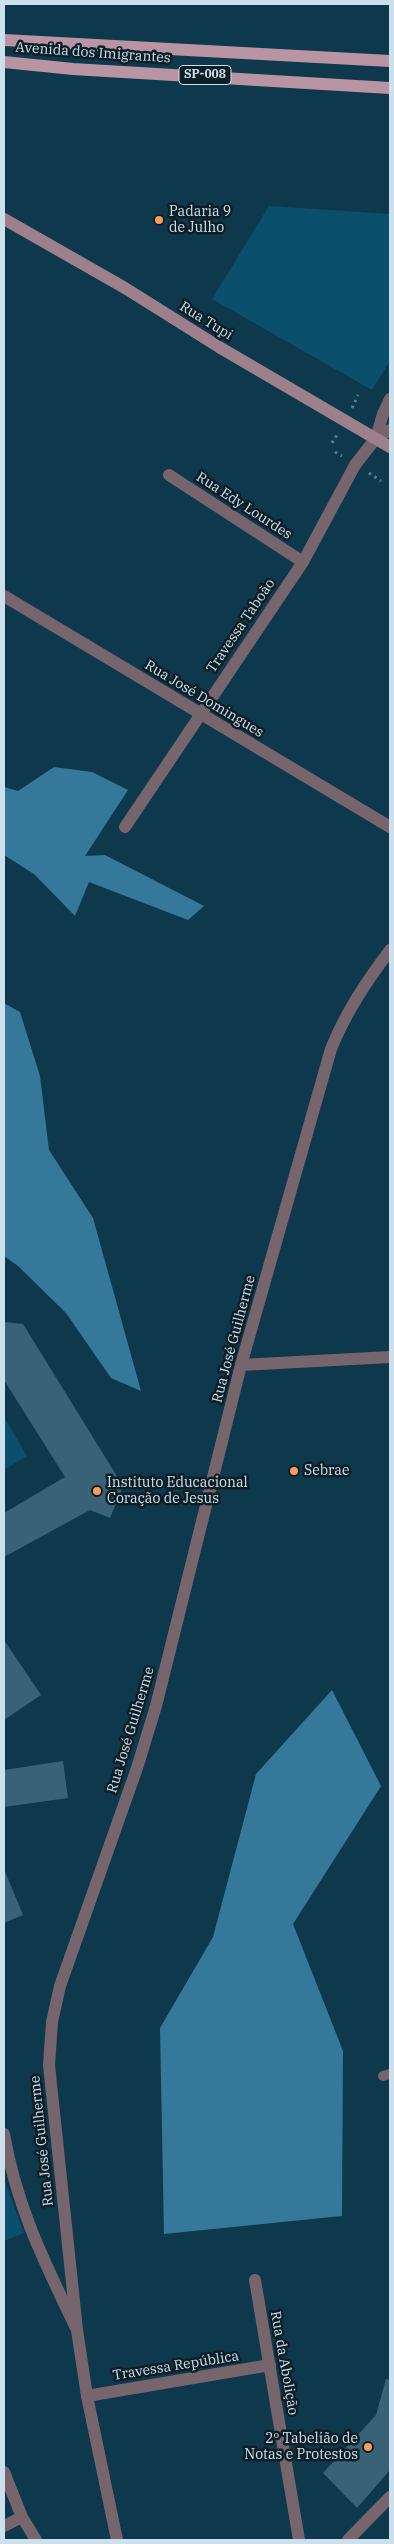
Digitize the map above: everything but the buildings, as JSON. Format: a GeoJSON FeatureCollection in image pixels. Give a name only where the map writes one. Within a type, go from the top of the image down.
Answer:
{"type":"FeatureCollection","features":[{"type":"Feature","properties":{"kind":"main road","name":"Avenida dos Imigrantes"},"geometry":{"type":"LineString","coordinates":[[4,40],[390,61]]}},
{"type":"Feature","properties":{"kind":"main road","name":"Avenida dos Imigrantes"},"geometry":{"type":"LineString","coordinates":[[4,62],[20,62],[73,69],[390,88]]}},
{"type":"Feature","properties":{"kind":"main road"},"geometry":{"type":"LineString","coordinates":[[4,71],[20,62]]}},
{"type":"Feature","properties":{"kind":"main road","name":"Rua Tupi"},"geometry":{"type":"LineString","coordinates":[[4,218],[390,447]]}},
{"type":"Feature","properties":{"kind":"street"},"geometry":{"type":"LineString","coordinates":[[376,438],[382,414],[390,399]]}},
{"type":"Feature","properties":{"kind":"street"},"geometry":{"type":"LineString","coordinates":[[376,438],[390,430]]}},
{"type":"Feature","properties":{"kind":"street","name":"Travessa Taboão"},"geometry":{"type":"LineString","coordinates":[[125,827],[303,562],[355,464],[376,438]]}},
{"type":"Feature","properties":{"kind":"street","name":"Rua Edy Lourdes"},"geometry":{"type":"LineString","coordinates":[[169,475],[303,562]]}},
{"type":"Feature","properties":{"kind":"street","name":"Rua José Domingues"},"geometry":{"type":"LineString","coordinates":[[4,596],[390,827]]}},
{"type":"Feature","properties":{"kind":"street","name":"Rua José Guilherme"},"geometry":{"type":"LineString","coordinates":[[116,2540],[87,2396],[77,2330],[49,2065],[52,2022],[60,1986],[137,1768],[156,1706],[241,1365],[331,1049],[345,1016],[363,986],[390,950]]}},
{"type":"Feature","properties":{"kind":"street"},"geometry":{"type":"LineString","coordinates":[[241,1365],[390,1357]]}},
{"type":"Feature","properties":{"kind":"street"},"geometry":{"type":"LineString","coordinates":[[4,2134],[11,2175],[32,2234],[77,2330]]}},
{"type":"Feature","properties":{"kind":"street","name":"Rua da Abolição"},"geometry":{"type":"LineString","coordinates":[[255,2280],[299,2540]]}},
{"type":"Feature","properties":{"kind":"street","name":"Travessa República"},"geometry":{"type":"LineString","coordinates":[[87,2396],[270,2365]]}},
{"type":"Feature","properties":{"kind":"street"},"geometry":{"type":"LineString","coordinates":[[4,2472],[22,2518],[36,2540]]}},
{"type":"Feature","properties":{"kind":"street"},"geometry":{"type":"LineString","coordinates":[[348,2540],[390,2497]]}},
{"type":"Feature","properties":{"kind":"street"},"geometry":{"type":"LineString","coordinates":[[4,2526],[22,2518]]}},
{"type":"Feature","properties":{"kind":"shaded area"},"geometry":{"type":"Polygon","coordinates":[[[269,206],[390,214],[390,361],[372,390],[212,299],[269,206]]]}},
{"type":"Feature","properties":{"kind":"shaded area"},"geometry":{"type":"Polygon","coordinates":[[[54,767],[92,772],[128,790],[85,856],[105,855],[204,906],[188,920],[89,882],[75,916],[34,874],[4,855],[4,787],[18,791],[54,767]]]}},
{"type":"Feature","properties":{"kind":"shaded area"},"geometry":{"type":"Polygon","coordinates":[[[4,1003],[20,1012],[40,1076],[49,1150],[93,1218],[141,1391],[111,1378],[66,1313],[18,1266],[4,1256],[4,1003]]]}},
{"type":"Feature","properties":{"kind":"shaded area"},"geometry":{"type":"Polygon","coordinates":[[[4,1417],[27,1456],[4,1470],[4,1417]]]}},
{"type":"Feature","properties":{"kind":"shaded area"},"geometry":{"type":"Polygon","coordinates":[[[332,1690],[381,1786],[293,1924],[343,2051],[342,2216],[164,2234],[160,2028],[213,1937],[256,1774],[332,1690]]]}},
{"type":"Feature","properties":{"kind":"shaded area"},"geometry":{"type":"Polygon","coordinates":[[[4,2179],[24,2233],[4,2241],[4,2179]]]}},
{"type":"Feature","properties":{"kind":"place","name":"Padaria 9 de Julho"},"geometry":{"type":"Point","coordinates":[159,220]}},
{"type":"Feature","properties":{"kind":"place","name":"Sebrae"},"geometry":{"type":"Point","coordinates":[294,1471]}},
{"type":"Feature","properties":{"kind":"place","name":"Instituto Educacional Coração de Jesus"},"geometry":{"type":"Point","coordinates":[97,1491]}},
{"type":"Feature","properties":{"kind":"place","name":"2º Tabelião de Notas e Protestos"},"geometry":{"type":"Point","coordinates":[368,2447]}}]}
